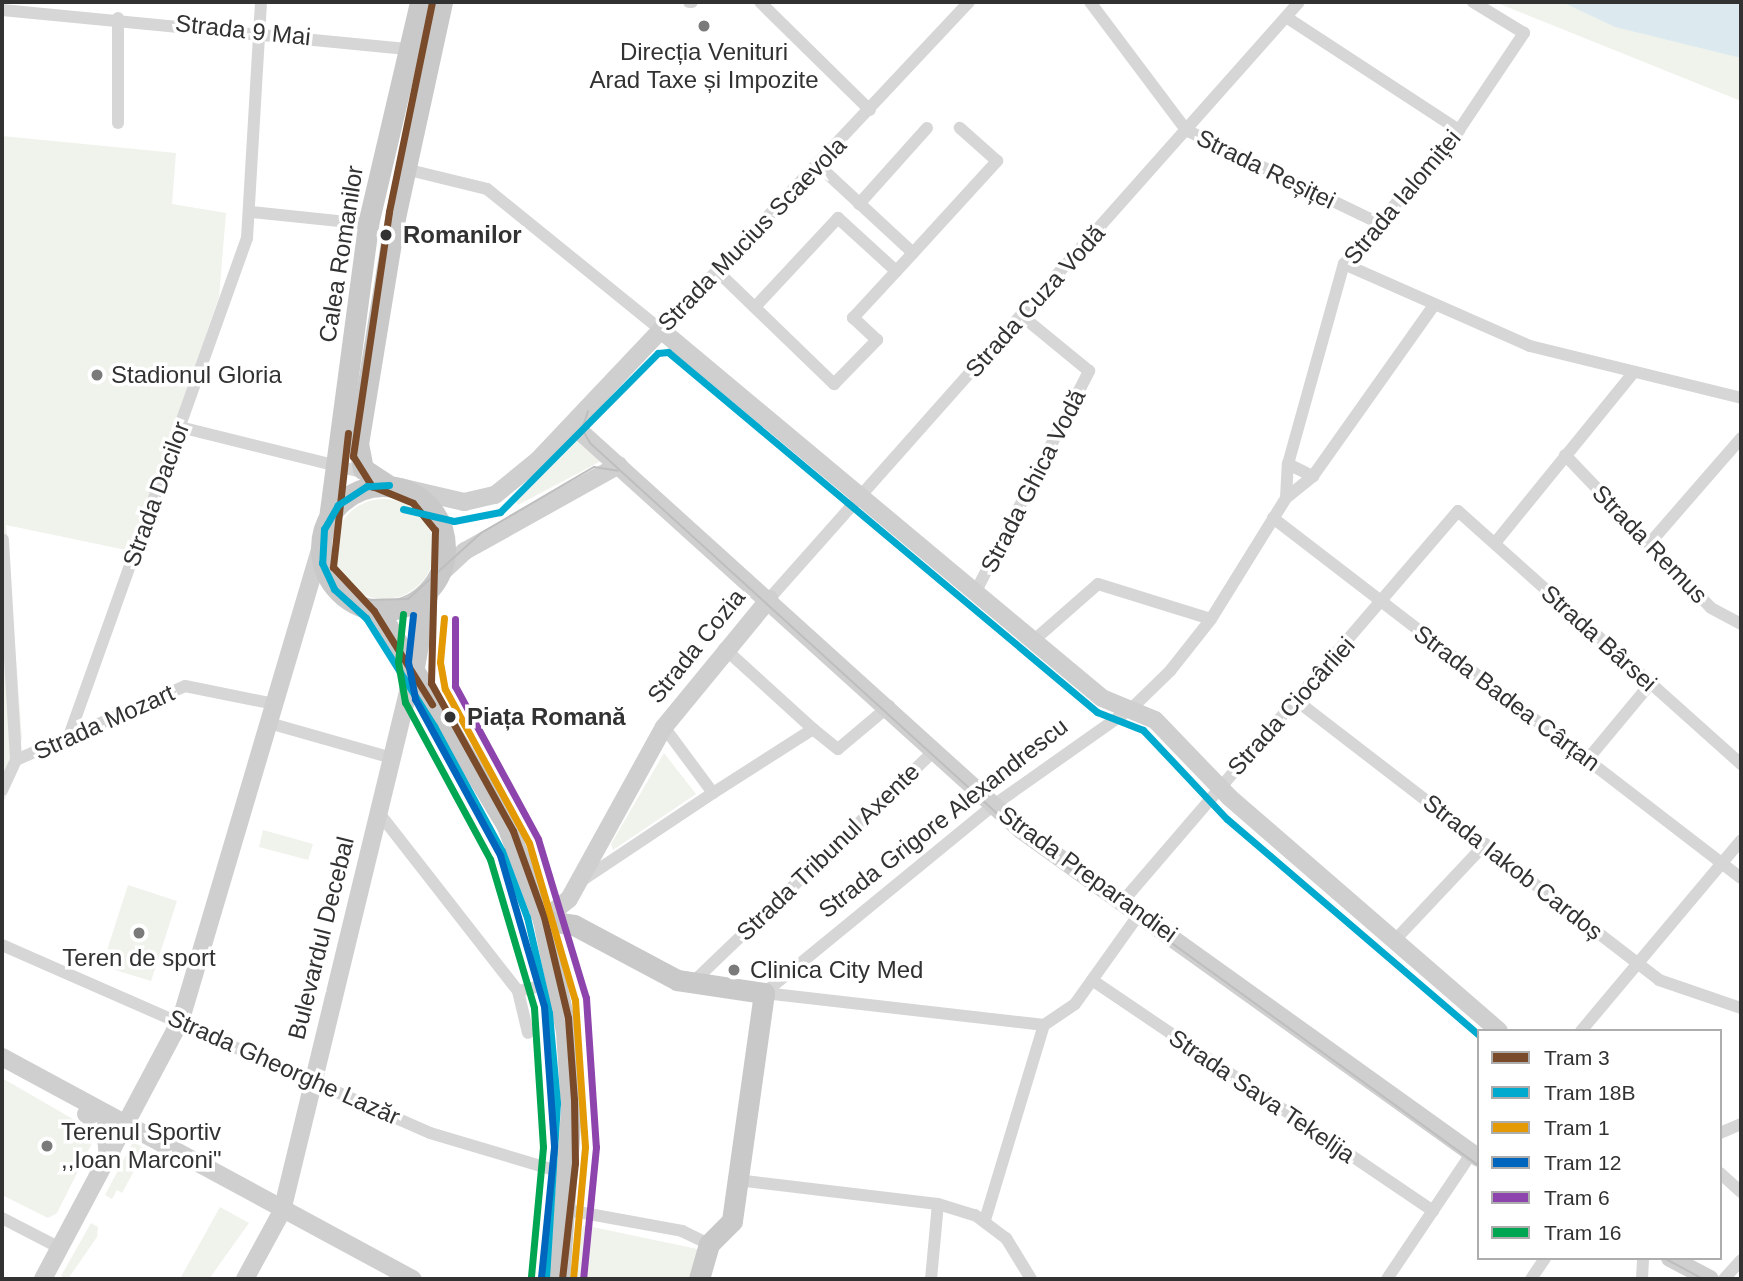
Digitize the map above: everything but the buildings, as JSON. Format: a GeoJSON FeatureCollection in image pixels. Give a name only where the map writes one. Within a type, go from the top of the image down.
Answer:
{"type":"FeatureCollection","features":[{"type":"Feature","properties":{"kind":"main road","name":"Calea Romanilor"},"geometry":{"type":"LineString","coordinates":[[329,518],[368,225],[420,2]]}},
{"type":"Feature","properties":{"kind":"main road","name":"Calea Romanilor"},"geometry":{"type":"LineString","coordinates":[[367,474],[358,441],[405,169],[442,2]]}},
{"type":"Feature","properties":{"kind":"main road"},"geometry":{"type":"LineString","coordinates":[[661,330],[1102,698],[1133,707],[1177,740],[1218,786],[1497,1029]]}},
{"type":"Feature","properties":{"kind":"main road","name":"Strada Mucius Scaevola"},"geometry":{"type":"LineString","coordinates":[[394,486],[464,502],[486,500],[573,425],[661,330]]}},
{"type":"Feature","properties":{"kind":"main road","name":"Strada Preparandiei"},"geometry":{"type":"LineString","coordinates":[[573,425],[889,706],[995,805],[1123,901],[1476,1152]]}},
{"type":"Feature","properties":{"kind":"main road"},"geometry":{"type":"LineString","coordinates":[[379,612],[410,606],[465,551],[619,465]]}},
{"type":"Feature","properties":{"kind":"main road"},"geometry":{"type":"LineString","coordinates":[[367,474],[425,503],[440,526],[445,545],[432,585],[414,667]]}},
{"type":"Feature","properties":{"kind":"main road"},"geometry":{"type":"LineString","coordinates":[[47,1278],[60,1248],[128,1125],[181,1019],[329,518],[352,492],[394,486]]}},
{"type":"Feature","properties":{"kind":"main road"},"geometry":{"type":"LineString","coordinates":[[322,544],[337,589],[379,612],[414,667],[506,826],[543,920],[567,1046],[571,1175],[559,1279]]}},
{"type":"Feature","properties":{"kind":"main road","name":"Strada Cozia"},"geometry":{"type":"LineString","coordinates":[[543,920],[578,883],[664,727],[724,648],[769,599]]}},
{"type":"Feature","properties":{"kind":"main road","name":"Bulevardul Decebal"},"geometry":{"type":"LineString","coordinates":[[245,1279],[282,1211],[414,667]]}},
{"type":"Feature","properties":{"kind":"main road"},"geometry":{"type":"LineString","coordinates":[[543,920],[574,925],[691,984],[764,993],[730,1225],[709,1244],[699,1279]]}},
{"type":"Feature","properties":{"kind":"main road"},"geometry":{"type":"LineString","coordinates":[[2,1057],[282,1211],[414,1279]]}},
{"type":"Feature","properties":{"kind":"main road"},"geometry":{"type":"LineString","coordinates":[[52,1085],[104,1126],[107,1163]]}},
{"type":"Feature","properties":{"kind":"main road"},"geometry":{"type":"LineString","coordinates":[[1674,1260],[1710,1279]]}},
{"type":"Feature","properties":{"kind":"street"},"geometry":{"type":"LineString","coordinates":[[68,2],[77,15]]}},
{"type":"Feature","properties":{"kind":"street","name":"Strada Dacilor"},"geometry":{"type":"LineString","coordinates":[[69,736],[238,267],[251,212],[261,2]]}},
{"type":"Feature","properties":{"kind":"street"},"geometry":{"type":"LineString","coordinates":[[760,2],[870,110]]}},
{"type":"Feature","properties":{"kind":"street","name":"Strada Mucius Scaevola"},"geometry":{"type":"LineString","coordinates":[[661,330],[970,2]]}},
{"type":"Feature","properties":{"kind":"street","name":"Strada Reșiței"},"geometry":{"type":"LineString","coordinates":[[1090,2],[1186,130],[1378,223]]}},
{"type":"Feature","properties":{"kind":"street","name":"Strada Cuza Vodă"},"geometry":{"type":"LineString","coordinates":[[769,599],[1299,2]]}},
{"type":"Feature","properties":{"kind":"street","name":"Strada Ialomiței"},"geometry":{"type":"LineString","coordinates":[[1286,498],[1288,464],[1343,264],[1459,130],[1524,33],[1473,2]]}},
{"type":"Feature","properties":{"kind":"street","name":"Strada 9 Mai"},"geometry":{"type":"LineString","coordinates":[[2,10],[259,31],[408,49]]}},
{"type":"Feature","properties":{"kind":"street"},"geometry":{"type":"LineString","coordinates":[[1286,17],[1459,130]]}},
{"type":"Feature","properties":{"kind":"street"},"geometry":{"type":"LineString","coordinates":[[118,18],[118,123]]}},
{"type":"Feature","properties":{"kind":"street"},"geometry":{"type":"LineString","coordinates":[[859,204],[927,128]]}},
{"type":"Feature","properties":{"kind":"street"},"geometry":{"type":"LineString","coordinates":[[717,271],[834,384],[877,340],[853,318],[997,161],[960,128]]}},
{"type":"Feature","properties":{"kind":"street"},"geometry":{"type":"LineString","coordinates":[[818,165],[913,253]]}},
{"type":"Feature","properties":{"kind":"street"},"geometry":{"type":"LineString","coordinates":[[405,169],[487,189],[661,330]]}},
{"type":"Feature","properties":{"kind":"street"},"geometry":{"type":"LineString","coordinates":[[251,212],[368,225]]}},
{"type":"Feature","properties":{"kind":"street"},"geometry":{"type":"LineString","coordinates":[[755,307],[838,218],[896,271]]}},
{"type":"Feature","properties":{"kind":"street"},"geometry":{"type":"LineString","coordinates":[[1343,264],[1530,346],[1741,398]]}},
{"type":"Feature","properties":{"kind":"street","name":"Strada Grigore Alexandrescu"},"geometry":{"type":"LineString","coordinates":[[764,993],[995,805],[1133,707],[1211,619],[1286,498],[1313,476],[1434,305]]}},
{"type":"Feature","properties":{"kind":"street","name":"Strada Ghica Vodă"},"geometry":{"type":"LineString","coordinates":[[975,593],[1089,371],[1022,316]]}},
{"type":"Feature","properties":{"kind":"street"},"geometry":{"type":"LineString","coordinates":[[1494,542],[1634,372]]}},
{"type":"Feature","properties":{"kind":"street"},"geometry":{"type":"LineString","coordinates":[[180,426],[337,463],[367,474]]}},
{"type":"Feature","properties":{"kind":"street"},"geometry":{"type":"LineString","coordinates":[[1649,544],[1741,438]]}},
{"type":"Feature","properties":{"kind":"street","name":"Strada Remus"},"geometry":{"type":"LineString","coordinates":[[1565,455],[1711,608],[1741,624]]}},
{"type":"Feature","properties":{"kind":"street"},"geometry":{"type":"LineString","coordinates":[[1288,464],[1313,476]]}},
{"type":"Feature","properties":{"kind":"street","name":"Strada Bârsei"},"geometry":{"type":"LineString","coordinates":[[1458,511],[1741,764]]}},
{"type":"Feature","properties":{"kind":"street","name":"Strada Ciocârliei"},"geometry":{"type":"LineString","coordinates":[[1123,901],[1218,786],[1383,604],[1458,511]]}},
{"type":"Feature","properties":{"kind":"street","name":"Strada Badea Cârțan"},"geometry":{"type":"LineString","coordinates":[[1273,518],[1741,878]]}},
{"type":"Feature","properties":{"kind":"street"},"geometry":{"type":"LineString","coordinates":[[2,790],[16,760],[3,539]]}},
{"type":"Feature","properties":{"kind":"street"},"geometry":{"type":"LineString","coordinates":[[1033,641],[1098,584],[1211,619]]}},
{"type":"Feature","properties":{"kind":"street"},"geometry":{"type":"LineString","coordinates":[[724,648],[838,749],[889,706]]}},
{"type":"Feature","properties":{"kind":"street"},"geometry":{"type":"LineString","coordinates":[[1587,760],[1650,684]]}},
{"type":"Feature","properties":{"kind":"street","name":"Strada Mozart"},"geometry":{"type":"LineString","coordinates":[[16,760],[185,686],[274,704]]}},
{"type":"Feature","properties":{"kind":"street","name":"Strada Iakob Cardoș"},"geometry":{"type":"LineString","coordinates":[[1297,701],[1637,964],[1675,988],[1741,1008]]}},
{"type":"Feature","properties":{"kind":"street"},"geometry":{"type":"LineString","coordinates":[[269,723],[391,758]]}},
{"type":"Feature","properties":{"kind":"street"},"geometry":{"type":"LineString","coordinates":[[664,727],[713,793]]}},
{"type":"Feature","properties":{"kind":"street"},"geometry":{"type":"LineString","coordinates":[[578,883],[813,729]]}},
{"type":"Feature","properties":{"kind":"street","name":"Strada Tribunul Axente"},"geometry":{"type":"LineString","coordinates":[[691,984],[936,749]]}},
{"type":"Feature","properties":{"kind":"street"},"geometry":{"type":"LineString","coordinates":[[379,813],[518,991],[528,1033]]}},
{"type":"Feature","properties":{"kind":"street"},"geometry":{"type":"LineString","coordinates":[[1583,1029],[1741,840]]}},
{"type":"Feature","properties":{"kind":"street"},"geometry":{"type":"LineString","coordinates":[[1395,940],[1485,844]]}},
{"type":"Feature","properties":{"kind":"street"},"geometry":{"type":"LineString","coordinates":[[764,993],[1044,1025],[1067,1012],[1140,913]]}},
{"type":"Feature","properties":{"kind":"street","name":"Strada Gheorghe Lazăr"},"geometry":{"type":"LineString","coordinates":[[2,945],[181,1019],[460,1144],[571,1175]]}},
{"type":"Feature","properties":{"kind":"street","name":"Strada Sava Tekelija"},"geometry":{"type":"LineString","coordinates":[[1092,980],[1433,1211]]}},
{"type":"Feature","properties":{"kind":"street"},"geometry":{"type":"LineString","coordinates":[[518,991],[556,984]]}},
{"type":"Feature","properties":{"kind":"street"},"geometry":{"type":"LineString","coordinates":[[985,1220],[1044,1025]]}},
{"type":"Feature","properties":{"kind":"street"},"geometry":{"type":"LineString","coordinates":[[1722,1131],[1741,1124]]}},
{"type":"Feature","properties":{"kind":"street"},"geometry":{"type":"LineString","coordinates":[[1387,1279],[1476,1152]]}},
{"type":"Feature","properties":{"kind":"street"},"geometry":{"type":"LineString","coordinates":[[1722,1175],[1741,1192]]}},
{"type":"Feature","properties":{"kind":"street"},"geometry":{"type":"LineString","coordinates":[[737,1180],[938,1204],[985,1220],[1006,1238],[1031,1279]]}},
{"type":"Feature","properties":{"kind":"street"},"geometry":{"type":"LineString","coordinates":[[931,1279],[938,1204]]}},
{"type":"Feature","properties":{"kind":"street"},"geometry":{"type":"LineString","coordinates":[[567,1210],[682,1231],[709,1244]]}},
{"type":"Feature","properties":{"kind":"street"},"geometry":{"type":"LineString","coordinates":[[2,1218],[60,1248]]}},
{"type":"Feature","properties":{"kind":"street"},"geometry":{"type":"LineString","coordinates":[[1531,1279],[1544,1260]]}},
{"type":"Feature","properties":{"kind":"street"},"geometry":{"type":"LineString","coordinates":[[1642,1279],[1643,1260]]}},
{"type":"Feature","properties":{"kind":"street"},"geometry":{"type":"LineString","coordinates":[[1724,1279],[1741,1260]]}},
{"type":"Feature","properties":{"kind":"shaded area"},"geometry":{"type":"Polygon","coordinates":[[[1495,2],[1562,2],[1741,58],[1741,101],[1495,2]]]}},
{"type":"Feature","properties":{"kind":"shaded area"},"geometry":{"type":"Polygon","coordinates":[[[1562,2],[1741,2],[1741,58],[1615,27],[1562,2]]]}},
{"type":"Feature","properties":{"kind":"shaded area","name":"Stadionul Gloria"},"geometry":{"type":"Polygon","coordinates":[[[2,136],[176,153],[172,204],[226,213],[219,297],[131,551],[6,525],[22,738],[16,775],[2,805],[2,136]]]}},
{"type":"Feature","properties":{"kind":"shaded area"},"geometry":{"type":"Polygon","coordinates":[[[581,439],[603,460],[518,505],[515,501],[570,442],[581,439]]]}},
{"type":"Feature","properties":{"kind":"shaded area"},"geometry":{"type":"Polygon","coordinates":[[[384,499],[403,503],[419,514],[430,530],[434,549],[430,568],[419,584],[403,595],[384,599],[365,595],[349,584],[338,568],[334,549],[338,530],[349,514],[365,503],[384,499]]]}},
{"type":"Feature","properties":{"kind":"shaded area"},"geometry":{"type":"Polygon","coordinates":[[[664,753],[696,794],[613,850],[611,844],[664,753]]]}},
{"type":"Feature","properties":{"kind":"shaded area"},"geometry":{"type":"Polygon","coordinates":[[[263,830],[313,844],[308,860],[259,847],[263,830]]]}},
{"type":"Feature","properties":{"kind":"shaded area","name":"Teren de sport"},"geometry":{"type":"Polygon","coordinates":[[[128,885],[177,901],[151,981],[102,966],[128,885]]]}},
{"type":"Feature","properties":{"kind":"shaded area","name":"Terenul Sportiv ,,Ioan Marconi\""},"geometry":{"type":"Polygon","coordinates":[[[2,1078],[97,1133],[57,1213],[48,1218],[2,1195],[2,1078]]]}},
{"type":"Feature","properties":{"kind":"shaded area"},"geometry":{"type":"Polygon","coordinates":[[[133,1142],[146,1149],[122,1193],[117,1190],[112,1199],[105,1195],[133,1142]]]}},
{"type":"Feature","properties":{"kind":"shaded area"},"geometry":{"type":"Polygon","coordinates":[[[220,1207],[249,1223],[209,1279],[180,1279],[220,1207]]]}},
{"type":"Feature","properties":{"kind":"shaded area"},"geometry":{"type":"Polygon","coordinates":[[[91,1223],[98,1227],[97,1237],[68,1279],[61,1276],[91,1223]]]}},
{"type":"Feature","properties":{"kind":"shaded area"},"geometry":{"type":"Polygon","coordinates":[[[583,1225],[702,1250],[693,1279],[571,1279],[583,1225]]]}},
{"type":"Feature","properties":{"kind":"tram line","name":"3"},"geometry":{"type":"LineString","coordinates":[[432,2],[389,212],[353,456],[372,486],[413,503],[435,530],[431,683],[513,831],[544,917],[568,1018],[574,1099],[575,1163],[562,1279]]}},
{"type":"Feature","properties":{"kind":"tram line","name":"18B"},"geometry":{"type":"LineString","coordinates":[[403,509],[454,521],[500,512],[658,353],[668,352],[1097,712],[1143,730],[1227,819],[1477,1033]]}},
{"type":"Feature","properties":{"kind":"tram line"},"geometry":{"type":"LineString","coordinates":[[588,411],[582,429],[590,443],[1013,828],[1477,1165]]}},
{"type":"Feature","properties":{"kind":"tram line","name":"3"},"geometry":{"type":"LineString","coordinates":[[348,433],[333,567],[374,611],[432,704]]}},
{"type":"Feature","properties":{"kind":"tram line"},"geometry":{"type":"LineString","coordinates":[[365,600],[408,599],[481,533],[594,467],[618,471]]}},
{"type":"Feature","properties":{"kind":"tram line","name":"18B"},"geometry":{"type":"LineString","coordinates":[[389,485],[367,486],[338,505],[324,529],[322,563],[334,589],[366,618],[434,726],[502,851],[527,917],[549,1013],[557,1103],[546,1278]]}},
{"type":"Feature","properties":{"kind":"tram line","name":"16"},"geometry":{"type":"LineString","coordinates":[[403,614],[398,662],[405,702],[490,859],[534,1008],[543,1147],[531,1276]]}},
{"type":"Feature","properties":{"kind":"tram line","name":"12"},"geometry":{"type":"LineString","coordinates":[[413,615],[408,662],[415,699],[500,855],[544,1006],[554,1147],[541,1277]]}},
{"type":"Feature","properties":{"kind":"tram line","name":"1"},"geometry":{"type":"LineString","coordinates":[[444,618],[440,662],[445,689],[529,843],[575,1000],[585,1147],[573,1279]]}},
{"type":"Feature","properties":{"kind":"tram line","name":"6"},"geometry":{"type":"LineString","coordinates":[[455,619],[455,686],[538,839],[586,998],[596,1147],[583,1279]]}},
{"type":"Feature","properties":{"kind":"tram line"},"geometry":{"type":"LineString","coordinates":[[1668,1260],[1703,1279]]}},
{"type":"Feature","properties":{"kind":"place","name":"Direcția Venituri Arad Taxe și Impozite"},"geometry":{"type":"Point","coordinates":[704,26]}},
{"type":"Feature","properties":{"kind":"place","name":"Romanilor"},"geometry":{"type":"Point","coordinates":[386,235]}},
{"type":"Feature","properties":{"kind":"place","name":"Stadionul Gloria"},"geometry":{"type":"Point","coordinates":[97,375]}},
{"type":"Feature","properties":{"kind":"place","name":"Piața Romană"},"geometry":{"type":"Point","coordinates":[450,717]}},
{"type":"Feature","properties":{"kind":"place","name":"Teren de sport"},"geometry":{"type":"Point","coordinates":[139,933]}},
{"type":"Feature","properties":{"kind":"place","name":"Clinica City Med"},"geometry":{"type":"Point","coordinates":[734,970]}},
{"type":"Feature","properties":{"kind":"place","name":"Terenul Sportiv ,,Ioan Marconi\""},"geometry":{"type":"Point","coordinates":[47,1146]}}]}
